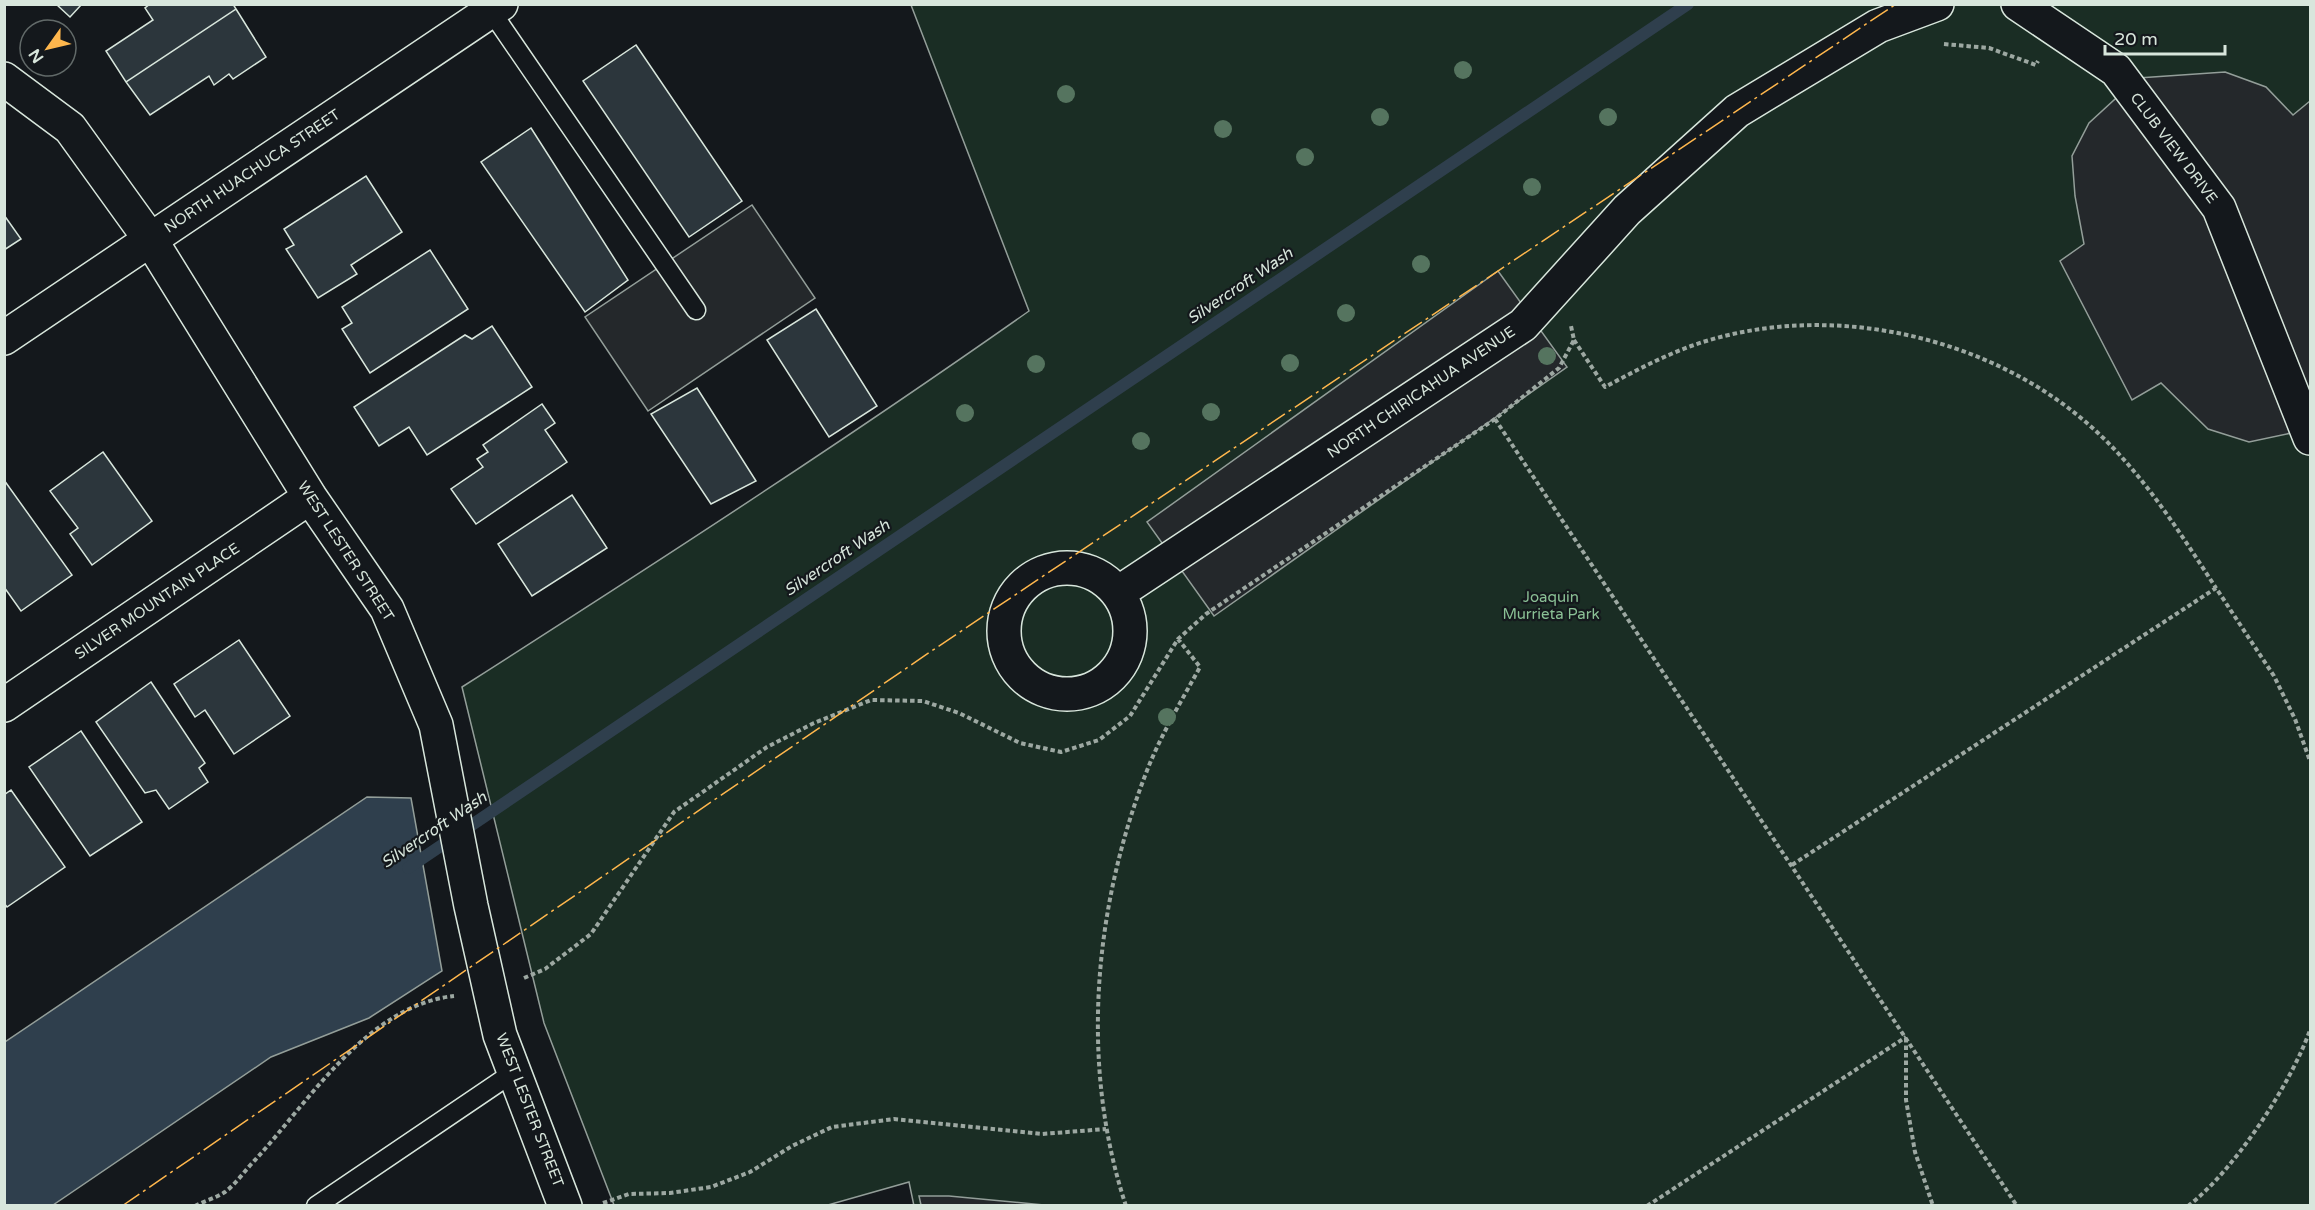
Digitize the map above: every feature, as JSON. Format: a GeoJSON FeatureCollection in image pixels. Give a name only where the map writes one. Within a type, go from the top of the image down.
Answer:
{"type":"FeatureCollection","features":[{"type":"Feature","properties":{"kind":"street","name":"NORTH CHIRICAHUA AVENUE"},"geometry":{"type":"LineString","coordinates":[[1118,593],[1523,325],[1627,210],[1737,111],[1878,26],[1937,4]]}},
{"type":"Feature","properties":{"kind":"street","name":"CLUB VIEW DRIVE"},"geometry":{"type":"LineString","coordinates":[[2018,4],[2116,70],[2219,208],[2310,438]]}},
{"type":"Feature","properties":{"kind":"street","name":"NORTH HUACHUCA STREET"},"geometry":{"type":"LineString","coordinates":[[4,338],[496,8]]}},
{"type":"Feature","properties":{"kind":"street","name":"WEST LESTER STREET"},"geometry":{"type":"LineString","coordinates":[[4,78],[70,128],[150,239],[310,497],[387,609],[436,725],[471,906],[500,1035],[565,1206]]}},
{"type":"Feature","properties":{"kind":"street","name":"SILVER MOUNTAIN PLACE"},"geometry":{"type":"LineString","coordinates":[[4,705],[310,497]]}},
{"type":"Feature","properties":{"kind":"lane"},"geometry":{"type":"LineString","coordinates":[[496,8],[696,310]]}},
{"type":"Feature","properties":{"kind":"lane"},"geometry":{"type":"LineString","coordinates":[[316,1206],[514,1072]]}},
{"type":"Feature","properties":{"kind":"path"},"geometry":{"type":"LineString","coordinates":[[1574,340],[1605,387],[1647,364],[1693,345],[1740,333],[1789,327],[1837,325],[1886,330],[1934,341],[1978,356],[2021,377],[2060,402],[2097,432],[2130,465],[2159,502],[2274,676],[2295,719],[2310,761]]}},
{"type":"Feature","properties":{"kind":"path"},"geometry":{"type":"LineString","coordinates":[[1495,419],[2017,1206]]}},
{"type":"Feature","properties":{"kind":"path"},"geometry":{"type":"LineString","coordinates":[[1792,865],[2216,588]]}},
{"type":"Feature","properties":{"kind":"path"},"geometry":{"type":"LineString","coordinates":[[1126,1206],[1106,1129],[1099,1065],[1098,1000],[1104,936],[1115,873],[1130,819],[1149,766],[1173,715],[1200,667],[1178,639]]}},
{"type":"Feature","properties":{"kind":"path"},"geometry":{"type":"LineString","coordinates":[[2188,1206],[2237,1156],[2301,1056],[2310,1030]]}},
{"type":"Feature","properties":{"kind":"path"},"geometry":{"type":"LineString","coordinates":[[1647,1206],[1906,1037]]}},
{"type":"Feature","properties":{"kind":"path"},"geometry":{"type":"LineString","coordinates":[[1906,1037],[1906,1100],[1915,1152],[1933,1206]]}},
{"type":"Feature","properties":{"kind":"path"},"geometry":{"type":"LineString","coordinates":[[596,1206],[629,1194],[711,1187],[750,1172],[792,1146],[832,1127],[894,1119],[1042,1134],[1106,1129]]}},
{"type":"Feature","properties":{"kind":"green space","name":"Joaquin Murrieta Park"},"geometry":{"type":"Polygon","coordinates":[[[911,5],[2310,5],[2310,1205],[914,1206],[909,1182],[828,1205],[614,1205],[544,1023],[462,687],[889,408],[1029,311],[911,5]]]}},
{"type":"Feature","properties":{"kind":"shaded area"},"geometry":{"type":"Polygon","coordinates":[[[2225,72],[2266,87],[2293,115],[2310,101],[2310,429],[2249,442],[2208,429],[2161,383],[2132,400],[2060,261],[2084,244],[2075,196],[2072,156],[2089,123],[2138,78],[2225,72]]]}},
{"type":"Feature","properties":{"kind":"shaded area"},"geometry":{"type":"Polygon","coordinates":[[[752,205],[815,298],[648,411],[585,317],[752,205]]]}},
{"type":"Feature","properties":{"kind":"shaded area"},"geometry":{"type":"Polygon","coordinates":[[[1498,271],[1567,367],[1214,616],[1147,522],[1498,271]]]}},
{"type":"Feature","properties":{"kind":"shaded area"},"geometry":{"type":"Polygon","coordinates":[[[919,1196],[949,1196],[1044,1205],[921,1205],[919,1196]]]}},
{"type":"Feature","properties":{"kind":"water"},"geometry":{"type":"Polygon","coordinates":[[[367,797],[411,798],[442,971],[369,1018],[271,1057],[53,1205],[5,1205],[5,1042],[367,797]]]}},
{"type":"Feature","properties":{"kind":"building"},"geometry":{"type":"Polygon","coordinates":[[[56,4],[82,4],[70,17],[56,4]]]}},
{"type":"Feature","properties":{"kind":"building"},"geometry":{"type":"Polygon","coordinates":[[[150,4],[233,4],[236,9],[126,82],[106,51],[153,20],[145,8],[150,4]]]}},
{"type":"Feature","properties":{"kind":"building"},"geometry":{"type":"Polygon","coordinates":[[[236,9],[266,57],[233,79],[229,74],[214,85],[209,76],[150,115],[126,82],[236,9]]]}},
{"type":"Feature","properties":{"kind":"building"},"geometry":{"type":"Polygon","coordinates":[[[636,45],[742,201],[689,237],[583,81],[636,45]]]}},
{"type":"Feature","properties":{"kind":"building"},"geometry":{"type":"Polygon","coordinates":[[[531,128],[628,280],[585,312],[481,162],[531,128]]]}},
{"type":"Feature","properties":{"kind":"building"},"geometry":{"type":"Polygon","coordinates":[[[366,176],[402,232],[351,265],[357,274],[318,298],[286,249],[294,245],[284,229],[366,176]]]}},
{"type":"Feature","properties":{"kind":"building"},"geometry":{"type":"Polygon","coordinates":[[[4,215],[21,239],[4,250],[4,215]]]}},
{"type":"Feature","properties":{"kind":"building"},"geometry":{"type":"Polygon","coordinates":[[[430,250],[468,309],[370,373],[342,329],[352,323],[342,307],[430,250]]]}},
{"type":"Feature","properties":{"kind":"building"},"geometry":{"type":"Polygon","coordinates":[[[816,309],[877,406],[829,437],[767,340],[816,309]]]}},
{"type":"Feature","properties":{"kind":"building"},"geometry":{"type":"Polygon","coordinates":[[[492,326],[532,387],[427,455],[409,427],[379,446],[354,407],[465,335],[472,339],[492,326]]]}},
{"type":"Feature","properties":{"kind":"building"},"geometry":{"type":"Polygon","coordinates":[[[697,388],[756,481],[711,504],[651,414],[697,388]]]}},
{"type":"Feature","properties":{"kind":"building"},"geometry":{"type":"Polygon","coordinates":[[[542,404],[555,423],[545,430],[567,462],[476,524],[451,489],[483,467],[477,459],[488,452],[483,445],[542,404]]]}},
{"type":"Feature","properties":{"kind":"building"},"geometry":{"type":"Polygon","coordinates":[[[103,452],[152,521],[92,565],[70,534],[78,528],[50,491],[103,452]]]}},
{"type":"Feature","properties":{"kind":"building"},"geometry":{"type":"Polygon","coordinates":[[[4,480],[72,575],[21,611],[4,587],[4,480]]]}},
{"type":"Feature","properties":{"kind":"building"},"geometry":{"type":"Polygon","coordinates":[[[572,495],[607,548],[532,596],[498,544],[572,495]]]}},
{"type":"Feature","properties":{"kind":"building"},"geometry":{"type":"Polygon","coordinates":[[[239,640],[290,716],[234,754],[205,710],[195,717],[174,684],[239,640]]]}},
{"type":"Feature","properties":{"kind":"building"},"geometry":{"type":"Polygon","coordinates":[[[151,682],[205,763],[199,768],[208,782],[169,809],[156,790],[145,793],[96,722],[151,682]]]}},
{"type":"Feature","properties":{"kind":"building"},"geometry":{"type":"Polygon","coordinates":[[[81,731],[142,822],[90,856],[29,767],[81,731]]]}},
{"type":"Feature","properties":{"kind":"building"},"geometry":{"type":"Polygon","coordinates":[[[11,790],[65,867],[7,907],[4,903],[4,795],[11,790]]]}},
{"type":"Feature","properties":{"kind":"waterway","name":"Silvercroft Wash"},"geometry":{"type":"LineString","coordinates":[[408,868],[1688,4]]}},
{"type":"Feature","properties":{"kind":"power"},"geometry":{"type":"LineString","coordinates":[[122,1206],[930,652],[1896,4]]}}]}
